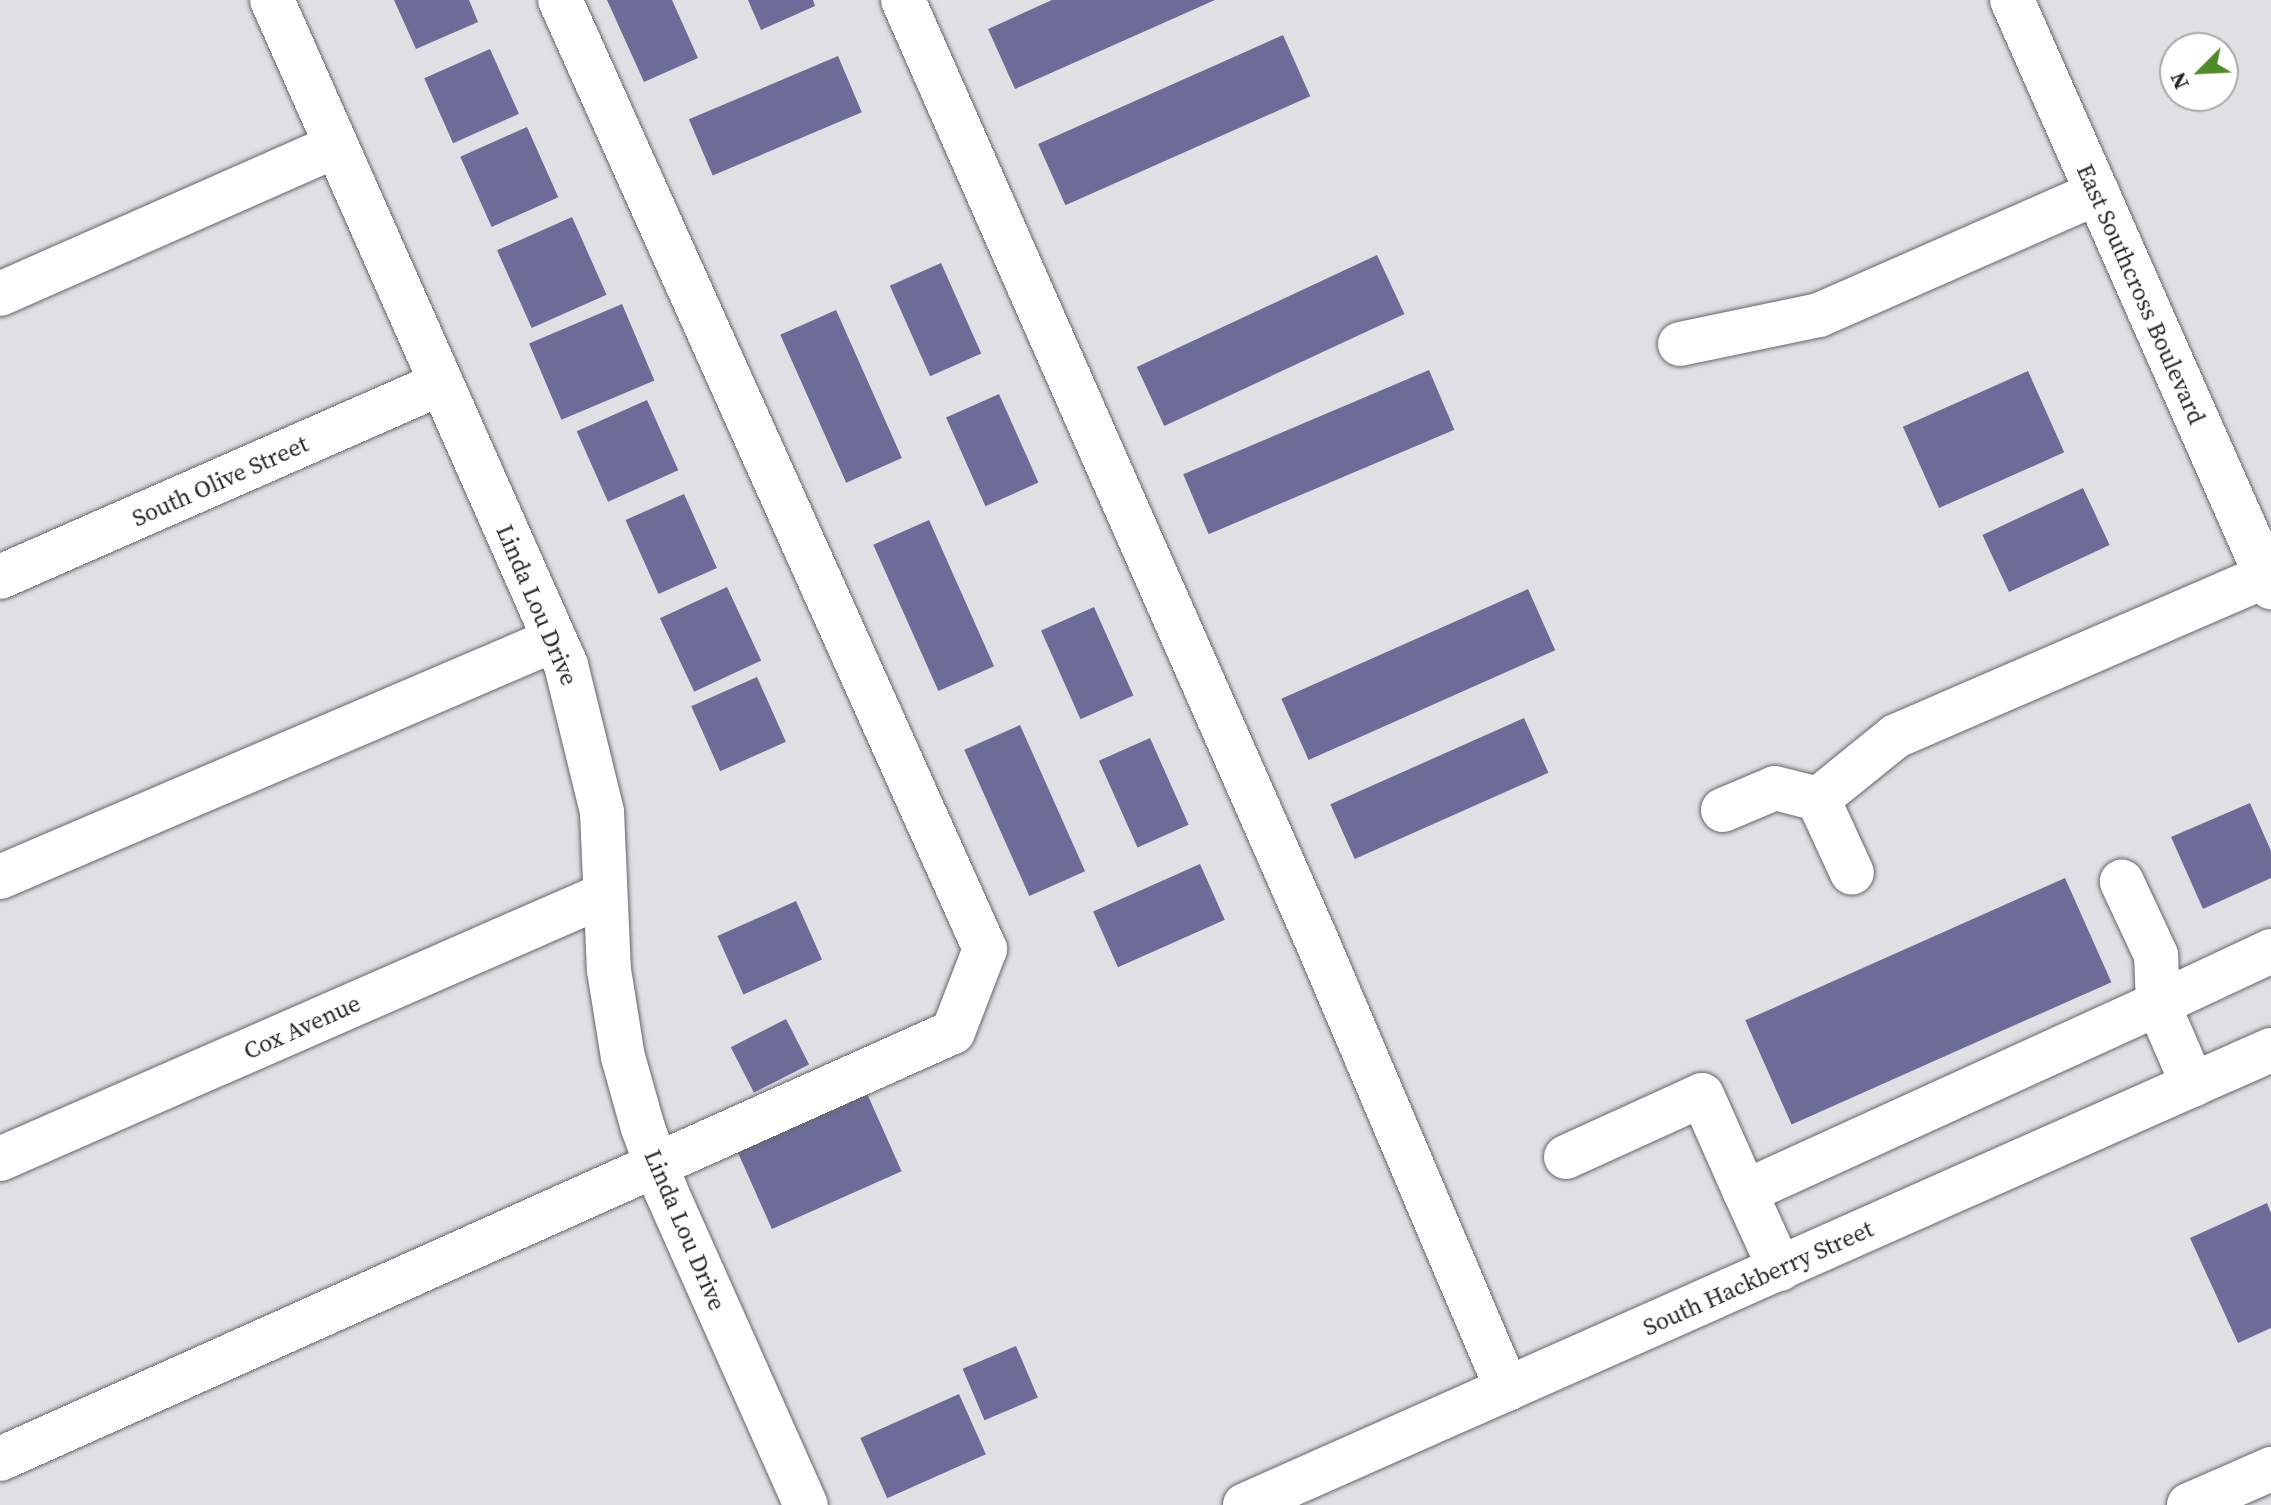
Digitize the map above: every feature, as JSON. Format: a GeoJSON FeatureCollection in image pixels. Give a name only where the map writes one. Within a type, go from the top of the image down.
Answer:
{"type":"FeatureCollection","features":[{"type":"Feature","properties":{"kind":"street","name":"Linda Lou Drive"},"geometry":{"type":"LineString","coordinates":[[272,0],[554,640],[588,741],[602,812],[604,895],[623,1057],[656,1165],[806,1505]]}},
{"type":"Feature","properties":{"kind":"street"},"geometry":{"type":"LineString","coordinates":[[0,1459],[953,1032],[985,949],[560,0]]}},
{"type":"Feature","properties":{"kind":"street"},"geometry":{"type":"LineString","coordinates":[[903,0],[1316,939],[1507,1389]]}},
{"type":"Feature","properties":{"kind":"street","name":"East Southcross Boulevard"},"geometry":{"type":"LineString","coordinates":[[2012,0],[2268,582]]}},
{"type":"Feature","properties":{"kind":"street"},"geometry":{"type":"LineString","coordinates":[[0,294],[335,146]]}},
{"type":"Feature","properties":{"kind":"street"},"geometry":{"type":"LineString","coordinates":[[1680,344],[1819,315],[2097,193]]}},
{"type":"Feature","properties":{"kind":"street","name":"South Olive Street"},"geometry":{"type":"LineString","coordinates":[[0,577],[440,384]]}},
{"type":"Feature","properties":{"kind":"street"},"geometry":{"type":"LineString","coordinates":[[1818,799],[1896,736],[2268,582]]}},
{"type":"Feature","properties":{"kind":"street"},"geometry":{"type":"LineString","coordinates":[[0,877],[554,640]]}},
{"type":"Feature","properties":{"kind":"street"},"geometry":{"type":"LineString","coordinates":[[1723,810],[1775,788],[1818,799]]}},
{"type":"Feature","properties":{"kind":"street"},"geometry":{"type":"LineString","coordinates":[[1818,799],[1852,873]]}},
{"type":"Feature","properties":{"kind":"street"},"geometry":{"type":"LineString","coordinates":[[2122,882],[2156,955],[2158,1004],[2193,1085]]}},
{"type":"Feature","properties":{"kind":"street","name":"Cox Avenue"},"geometry":{"type":"LineString","coordinates":[[0,1159],[604,895]]}},
{"type":"Feature","properties":{"kind":"street"},"geometry":{"type":"LineString","coordinates":[[1745,1192],[2271,951]]}},
{"type":"Feature","properties":{"kind":"street","name":"South Hackberry Street"},"geometry":{"type":"LineString","coordinates":[[1245,1505],[2271,1050]]}},
{"type":"Feature","properties":{"kind":"street"},"geometry":{"type":"LineString","coordinates":[[1566,1157],[1702,1095],[1780,1269]]}},
{"type":"Feature","properties":{"kind":"street"},"geometry":{"type":"LineString","coordinates":[[2189,1505],[2271,1469]]}},
{"type":"Feature","properties":{"kind":"building"},"geometry":{"type":"Polygon","coordinates":[[[394,0],[469,0],[478,22],[416,49],[394,0]]]}},
{"type":"Feature","properties":{"kind":"building"},"geometry":{"type":"Polygon","coordinates":[[[607,0],[672,0],[698,58],[644,82],[607,0]]]}},
{"type":"Feature","properties":{"kind":"building"},"geometry":{"type":"Polygon","coordinates":[[[748,0],[813,0],[815,6],[761,30],[748,0]]]}},
{"type":"Feature","properties":{"kind":"building"},"geometry":{"type":"Polygon","coordinates":[[[1052,0],[1215,0],[1015,89],[988,29],[1052,0]]]}},
{"type":"Feature","properties":{"kind":"building"},"geometry":{"type":"Polygon","coordinates":[[[1283,35],[1310,96],[1065,205],[1038,144],[1283,35]]]}},
{"type":"Feature","properties":{"kind":"building"},"geometry":{"type":"Polygon","coordinates":[[[490,49],[519,114],[453,143],[424,78],[490,49]]]}},
{"type":"Feature","properties":{"kind":"building"},"geometry":{"type":"Polygon","coordinates":[[[838,56],[862,112],[713,175],[689,119],[838,56]]]}},
{"type":"Feature","properties":{"kind":"building"},"geometry":{"type":"Polygon","coordinates":[[[527,127],[558,197],[492,227],[460,157],[527,127]]]}},
{"type":"Feature","properties":{"kind":"building"},"geometry":{"type":"Polygon","coordinates":[[[572,217],[607,295],[532,328],[497,250],[572,217]]]}},
{"type":"Feature","properties":{"kind":"building"},"geometry":{"type":"Polygon","coordinates":[[[1377,255],[1404,314],[1164,426],[1137,367],[1377,255]]]}},
{"type":"Feature","properties":{"kind":"building"},"geometry":{"type":"Polygon","coordinates":[[[941,263],[981,353],[930,376],[890,286],[941,263]]]}},
{"type":"Feature","properties":{"kind":"building"},"geometry":{"type":"Polygon","coordinates":[[[622,304],[654,380],[561,420],[529,343],[622,304]]]}},
{"type":"Feature","properties":{"kind":"building"},"geometry":{"type":"Polygon","coordinates":[[[836,310],[902,458],[846,483],[780,335],[836,310]]]}},
{"type":"Feature","properties":{"kind":"building"},"geometry":{"type":"Polygon","coordinates":[[[1429,370],[1454,430],[1209,534],[1183,474],[1429,370]]]}},
{"type":"Feature","properties":{"kind":"building"},"geometry":{"type":"Polygon","coordinates":[[[2028,371],[2064,452],[1939,508],[1903,427],[2028,371]]]}},
{"type":"Feature","properties":{"kind":"building"},"geometry":{"type":"Polygon","coordinates":[[[999,394],[1038,483],[985,506],[946,418],[999,394]]]}},
{"type":"Feature","properties":{"kind":"building"},"geometry":{"type":"Polygon","coordinates":[[[647,400],[678,470],[608,502],[577,431],[647,400]]]}},
{"type":"Feature","properties":{"kind":"building"},"geometry":{"type":"Polygon","coordinates":[[[2083,488],[2110,545],[2009,592],[1982,535],[2083,488]]]}},
{"type":"Feature","properties":{"kind":"building"},"geometry":{"type":"Polygon","coordinates":[[[684,494],[717,568],[658,594],[626,520],[684,494]]]}},
{"type":"Feature","properties":{"kind":"building"},"geometry":{"type":"Polygon","coordinates":[[[929,520],[994,666],[938,691],[873,545],[929,520]]]}},
{"type":"Feature","properties":{"kind":"building"},"geometry":{"type":"Polygon","coordinates":[[[727,587],[761,660],[694,692],[660,618],[727,587]]]}},
{"type":"Feature","properties":{"kind":"building"},"geometry":{"type":"Polygon","coordinates":[[[1528,589],[1555,650],[1309,760],[1281,699],[1528,589]]]}},
{"type":"Feature","properties":{"kind":"building"},"geometry":{"type":"Polygon","coordinates":[[[1094,607],[1133,696],[1080,719],[1041,631],[1094,607]]]}},
{"type":"Feature","properties":{"kind":"building"},"geometry":{"type":"Polygon","coordinates":[[[757,677],[786,742],[720,771],[691,706],[757,677]]]}},
{"type":"Feature","properties":{"kind":"building"},"geometry":{"type":"Polygon","coordinates":[[[1524,718],[1548,773],[1355,859],[1330,804],[1524,718]]]}},
{"type":"Feature","properties":{"kind":"building"},"geometry":{"type":"Polygon","coordinates":[[[1020,725],[1085,871],[1029,896],[964,750],[1020,725]]]}},
{"type":"Feature","properties":{"kind":"building"},"geometry":{"type":"Polygon","coordinates":[[[1150,738],[1189,825],[1137,848],[1099,761],[1150,738]]]}},
{"type":"Feature","properties":{"kind":"building"},"geometry":{"type":"Polygon","coordinates":[[[2250,803],[2271,851],[2271,878],[2203,909],[2171,837],[2250,803]]]}},
{"type":"Feature","properties":{"kind":"building"},"geometry":{"type":"Polygon","coordinates":[[[1200,864],[1225,920],[1118,967],[1093,912],[1200,864]]]}},
{"type":"Feature","properties":{"kind":"building"},"geometry":{"type":"Polygon","coordinates":[[[2065,878],[2111,982],[1792,1125],[1745,1020],[2065,878]]]}},
{"type":"Feature","properties":{"kind":"building"},"geometry":{"type":"Polygon","coordinates":[[[796,901],[822,959],[743,994],[717,936],[796,901]]]}},
{"type":"Feature","properties":{"kind":"building"},"geometry":{"type":"Polygon","coordinates":[[[786,1019],[809,1064],[754,1093],[731,1047],[786,1019]]]}},
{"type":"Feature","properties":{"kind":"building"},"geometry":{"type":"Polygon","coordinates":[[[865,1089],[902,1171],[772,1229],[735,1147],[865,1089]]]}},
{"type":"Feature","properties":{"kind":"building"},"geometry":{"type":"Polygon","coordinates":[[[2267,1203],[2271,1213],[2271,1328],[2238,1343],[2190,1238],[2267,1203]]]}},
{"type":"Feature","properties":{"kind":"building"},"geometry":{"type":"Polygon","coordinates":[[[1016,1346],[1038,1398],[984,1420],[963,1369],[1016,1346]]]}},
{"type":"Feature","properties":{"kind":"building"},"geometry":{"type":"Polygon","coordinates":[[[959,1394],[986,1454],[887,1498],[860,1438],[959,1394]]]}}]}
